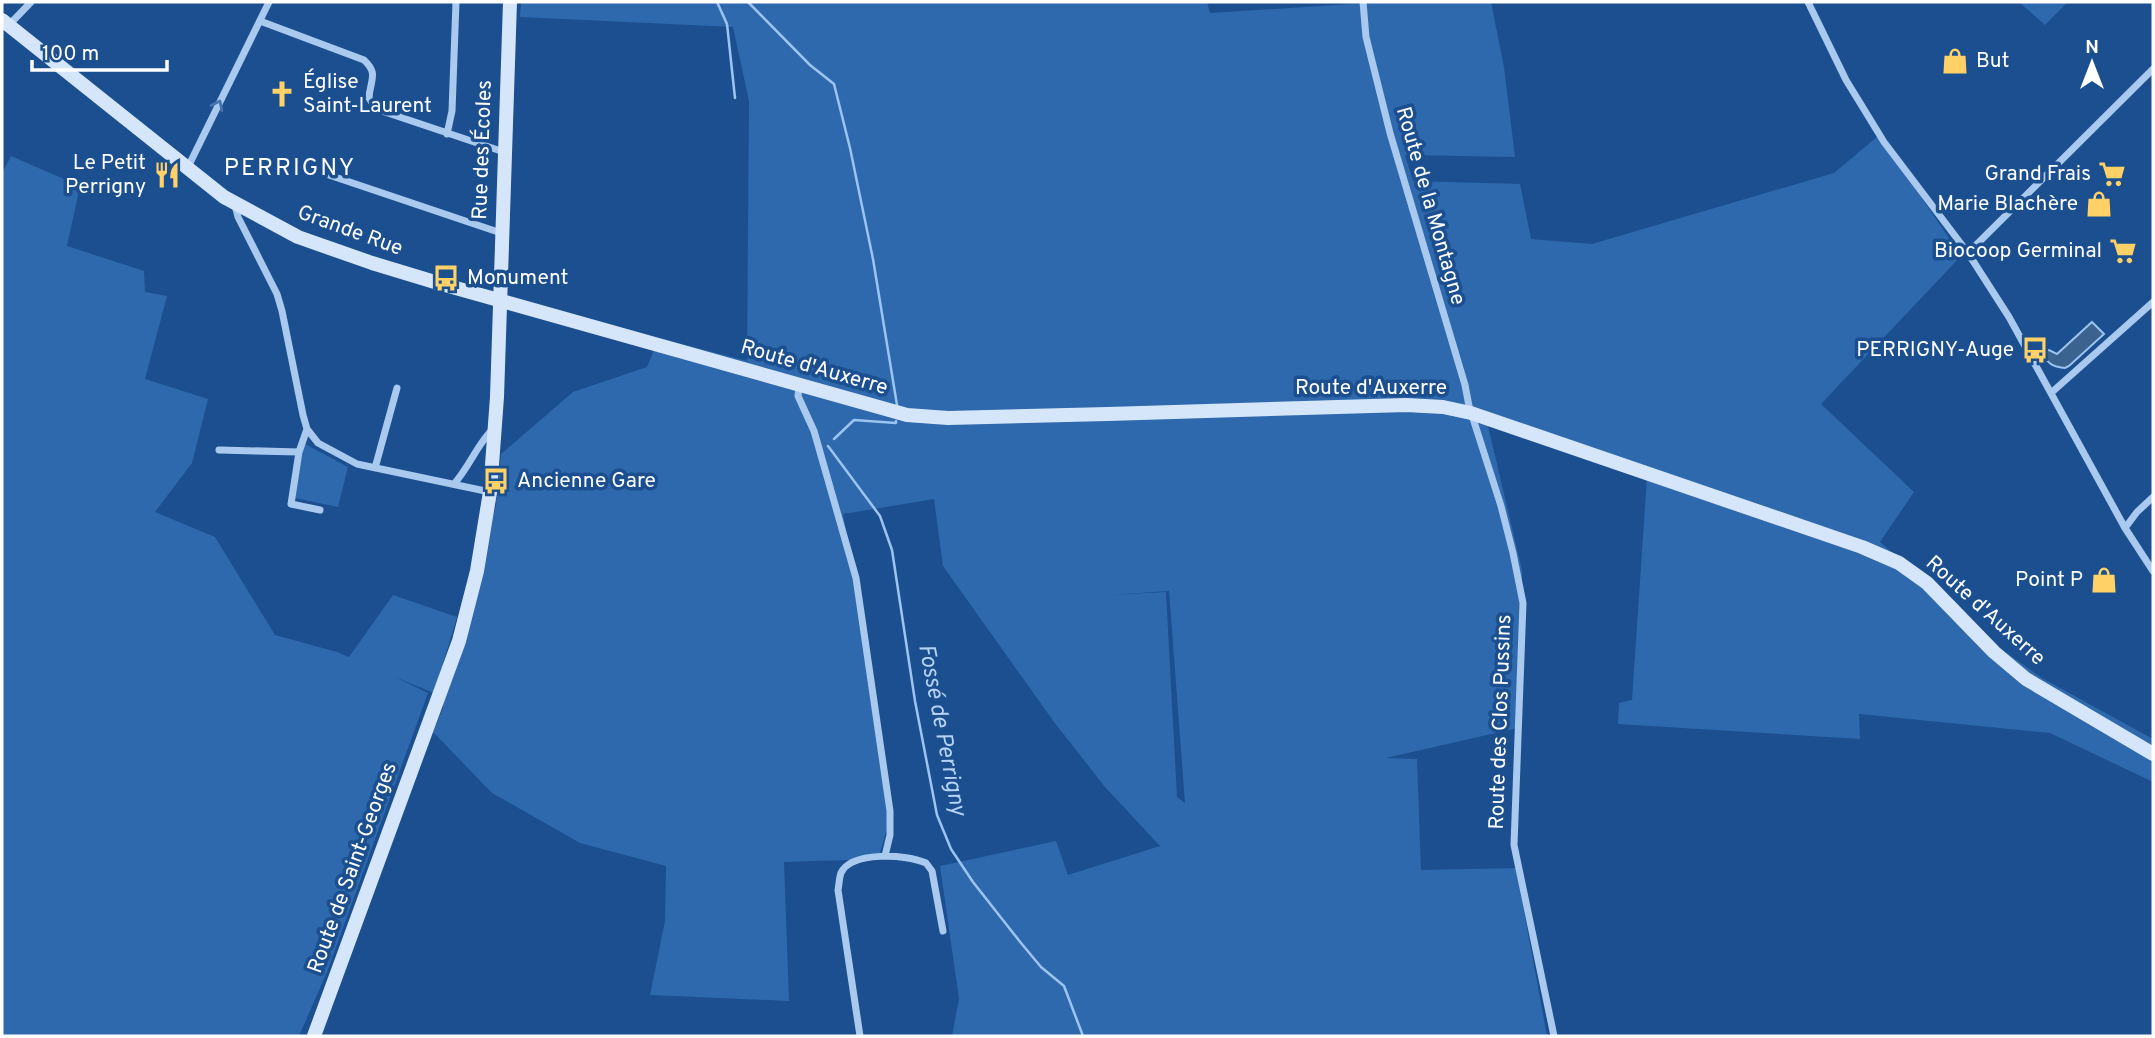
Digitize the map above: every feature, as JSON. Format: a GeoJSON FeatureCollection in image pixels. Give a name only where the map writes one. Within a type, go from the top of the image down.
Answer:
{"type":"FeatureCollection","features":[{"type":"Feature","properties":{"kind":"street"},"geometry":{"type":"LineString","coordinates":[[5,23],[31,2]]}},
{"type":"Feature","properties":{"kind":"street"},"geometry":{"type":"LineString","coordinates":[[188,167],[269,2]]}},
{"type":"Feature","properties":{"kind":"street"},"geometry":{"type":"LineString","coordinates":[[447,134],[452,111],[456,2]]}},
{"type":"Feature","properties":{"kind":"street","name":"Rue des Écoles"},"geometry":{"type":"LineString","coordinates":[[490,492],[510,2]]}},
{"type":"Feature","properties":{"kind":"street"},"geometry":{"type":"LineString","coordinates":[[1808,2],[1846,80],[1884,142],[1968,253],[2009,317],[2125,528],[2153,571]]}},
{"type":"Feature","properties":{"kind":"street","name":"Route de la Montagne"},"geometry":{"type":"LineString","coordinates":[[1363,5],[1366,37],[1390,133],[1471,413]]}},
{"type":"Feature","properties":{"kind":"street"},"geometry":{"type":"LineString","coordinates":[[260,21],[364,60],[372,68],[369,98],[379,110],[504,152]]}},
{"type":"Feature","properties":{"kind":"street","name":"Grande Rue"},"geometry":{"type":"LineString","coordinates":[[5,23],[224,197],[238,205],[313,244],[552,315]]}},
{"type":"Feature","properties":{"kind":"street"},"geometry":{"type":"LineString","coordinates":[[1968,253],[2153,69]]}},
{"type":"Feature","properties":{"kind":"street"},"geometry":{"type":"LineString","coordinates":[[326,174],[501,233]]}},
{"type":"Feature","properties":{"kind":"street"},"geometry":{"type":"LineString","coordinates":[[238,205],[238,217],[282,311],[307,429],[318,443],[357,464],[490,492]]}},
{"type":"Feature","properties":{"kind":"street"},"geometry":{"type":"LineString","coordinates":[[2051,393],[2153,302]]}},
{"type":"Feature","properties":{"kind":"street","name":"Route d'Auxerre"},"geometry":{"type":"LineString","coordinates":[[552,315],[897,413],[933,418],[1406,405],[1443,407],[1471,413],[1891,559],[1927,583],[1994,652],[2026,679],[2153,754]]}},
{"type":"Feature","properties":{"kind":"street"},"geometry":{"type":"LineString","coordinates":[[799,385],[798,397],[814,431],[856,578],[890,811],[890,835],[885,856]]}},
{"type":"Feature","properties":{"kind":"street"},"geometry":{"type":"LineString","coordinates":[[375,468],[397,387]]}},
{"type":"Feature","properties":{"kind":"street","name":"Route des Clos Pussins"},"geometry":{"type":"LineString","coordinates":[[1471,413],[1501,506],[1523,603],[1514,845],[1554,1036]]}},
{"type":"Feature","properties":{"kind":"street"},"geometry":{"type":"LineString","coordinates":[[307,429],[299,452],[291,504],[320,510]]}},
{"type":"Feature","properties":{"kind":"street"},"geometry":{"type":"LineString","coordinates":[[454,484],[466,471],[481,443],[490,432],[494,433]]}},
{"type":"Feature","properties":{"kind":"street"},"geometry":{"type":"LineString","coordinates":[[219,450],[299,452]]}},
{"type":"Feature","properties":{"kind":"street","name":"Route de Saint-Georges"},"geometry":{"type":"LineString","coordinates":[[314,1036],[459,641],[477,571],[490,492]]}},
{"type":"Feature","properties":{"kind":"street"},"geometry":{"type":"LineString","coordinates":[[2125,528],[2153,497]]}},
{"type":"Feature","properties":{"kind":"street"},"geometry":{"type":"LineString","coordinates":[[860,1036],[838,890],[841,873],[847,867],[870,857],[916,859],[926,863],[932,871],[943,931]]}},
{"type":"Feature","properties":{"kind":"shaded area"},"geometry":{"type":"Polygon","coordinates":[[[521,2],[1207,2],[1210,13],[1368,2],[1491,2],[1504,67],[1515,157],[1405,155],[1413,181],[1520,184],[1531,239],[1592,244],[1834,173],[1878,136],[1961,256],[1821,404],[1914,492],[1880,542],[1997,646],[2042,678],[2153,739],[2153,782],[2050,733],[1859,714],[1860,739],[1618,724],[1619,703],[1632,700],[1647,477],[1488,426],[1522,570],[1522,727],[1386,758],[1417,759],[1421,870],[1516,868],[1547,1036],[952,1036],[959,999],[940,866],[1056,841],[1068,875],[1160,846],[1105,787],[1054,722],[943,566],[934,499],[843,514],[891,816],[878,859],[784,862],[789,1001],[650,995],[665,921],[666,866],[580,843],[492,793],[433,732],[443,708],[442,702],[496,505],[501,454],[573,392],[647,367],[659,338],[747,361],[749,101],[733,27],[520,17],[521,2]],[[1169,591],[1109,595],[1166,592],[1177,797],[1185,803],[1169,591]]]}},
{"type":"Feature","properties":{"kind":"shaded area"},"geometry":{"type":"Polygon","coordinates":[[[2019,2],[2068,2],[2045,25],[2019,2]]]}},
{"type":"Feature","properties":{"kind":"shaded area"},"geometry":{"type":"Polygon","coordinates":[[[11,156],[80,186],[67,246],[144,271],[145,292],[167,296],[145,379],[208,399],[192,463],[155,512],[215,537],[275,635],[349,657],[393,595],[457,617],[434,693],[395,677],[428,693],[327,972],[299,1036],[2,1036],[2,173],[11,156]]]}},
{"type":"Feature","properties":{"kind":"shaded area"},"geometry":{"type":"Polygon","coordinates":[[[2092,322],[2104,334],[2069,366],[2058,367],[2048,361],[2044,355],[2046,351],[2057,354],[2092,322]]]}},
{"type":"Feature","properties":{"kind":"shaded area"},"geometry":{"type":"Polygon","coordinates":[[[305,444],[348,467],[338,507],[295,498],[305,444]]]}},
{"type":"Feature","properties":{"kind":"waterway","name":"Fossé de Perrigny"},"geometry":{"type":"LineString","coordinates":[[717,2],[727,24],[735,98]]}},
{"type":"Feature","properties":{"kind":"waterway","name":"Fossé de Perrigny"},"geometry":{"type":"LineString","coordinates":[[748,2],[810,65],[834,84],[873,259],[897,405]]}},
{"type":"Feature","properties":{"kind":"waterway","name":"Fossé de Perrigny"},"geometry":{"type":"LineString","coordinates":[[834,439],[854,420],[896,421]]}},
{"type":"Feature","properties":{"kind":"waterway","name":"Fossé de Perrigny"},"geometry":{"type":"LineString","coordinates":[[828,446],[880,516],[892,550],[915,701],[937,815],[951,849],[1021,943],[1041,967],[1064,986],[1083,1036]]}},
{"type":"Feature","properties":{"kind":"place","name":"But"},"geometry":{"type":"Point","coordinates":[1955,61]}},
{"type":"Feature","properties":{"kind":"place","name":"Église Saint-Laurent"},"geometry":{"type":"Point","coordinates":[282,94]}},
{"type":"Feature","properties":{"kind":"place","name":"Grand Frais"},"geometry":{"type":"Point","coordinates":[2112,174]}},
{"type":"Feature","properties":{"kind":"place","name":"Le Petit Perrigny"},"geometry":{"type":"Point","coordinates":[167,175]}},
{"type":"Feature","properties":{"kind":"place","name":"Marie Blachère"},"geometry":{"type":"Point","coordinates":[2099,204]}},
{"type":"Feature","properties":{"kind":"place","name":"Biocoop Germinal"},"geometry":{"type":"Point","coordinates":[2123,251]}},
{"type":"Feature","properties":{"kind":"place","name":"Monument"},"geometry":{"type":"Point","coordinates":[446,278]}},
{"type":"Feature","properties":{"kind":"place","name":"PERRIGNY-Auge"},"geometry":{"type":"Point","coordinates":[2035,350]}},
{"type":"Feature","properties":{"kind":"place","name":"Ancienne Gare"},"geometry":{"type":"Point","coordinates":[496,481]}},
{"type":"Feature","properties":{"kind":"place","name":"Point P"},"geometry":{"type":"Point","coordinates":[2104,580]}},
{"type":"Feature","properties":{"kind":"district","name":"PERRIGNY"},"geometry":{"type":"Point","coordinates":[290,169]}}]}
